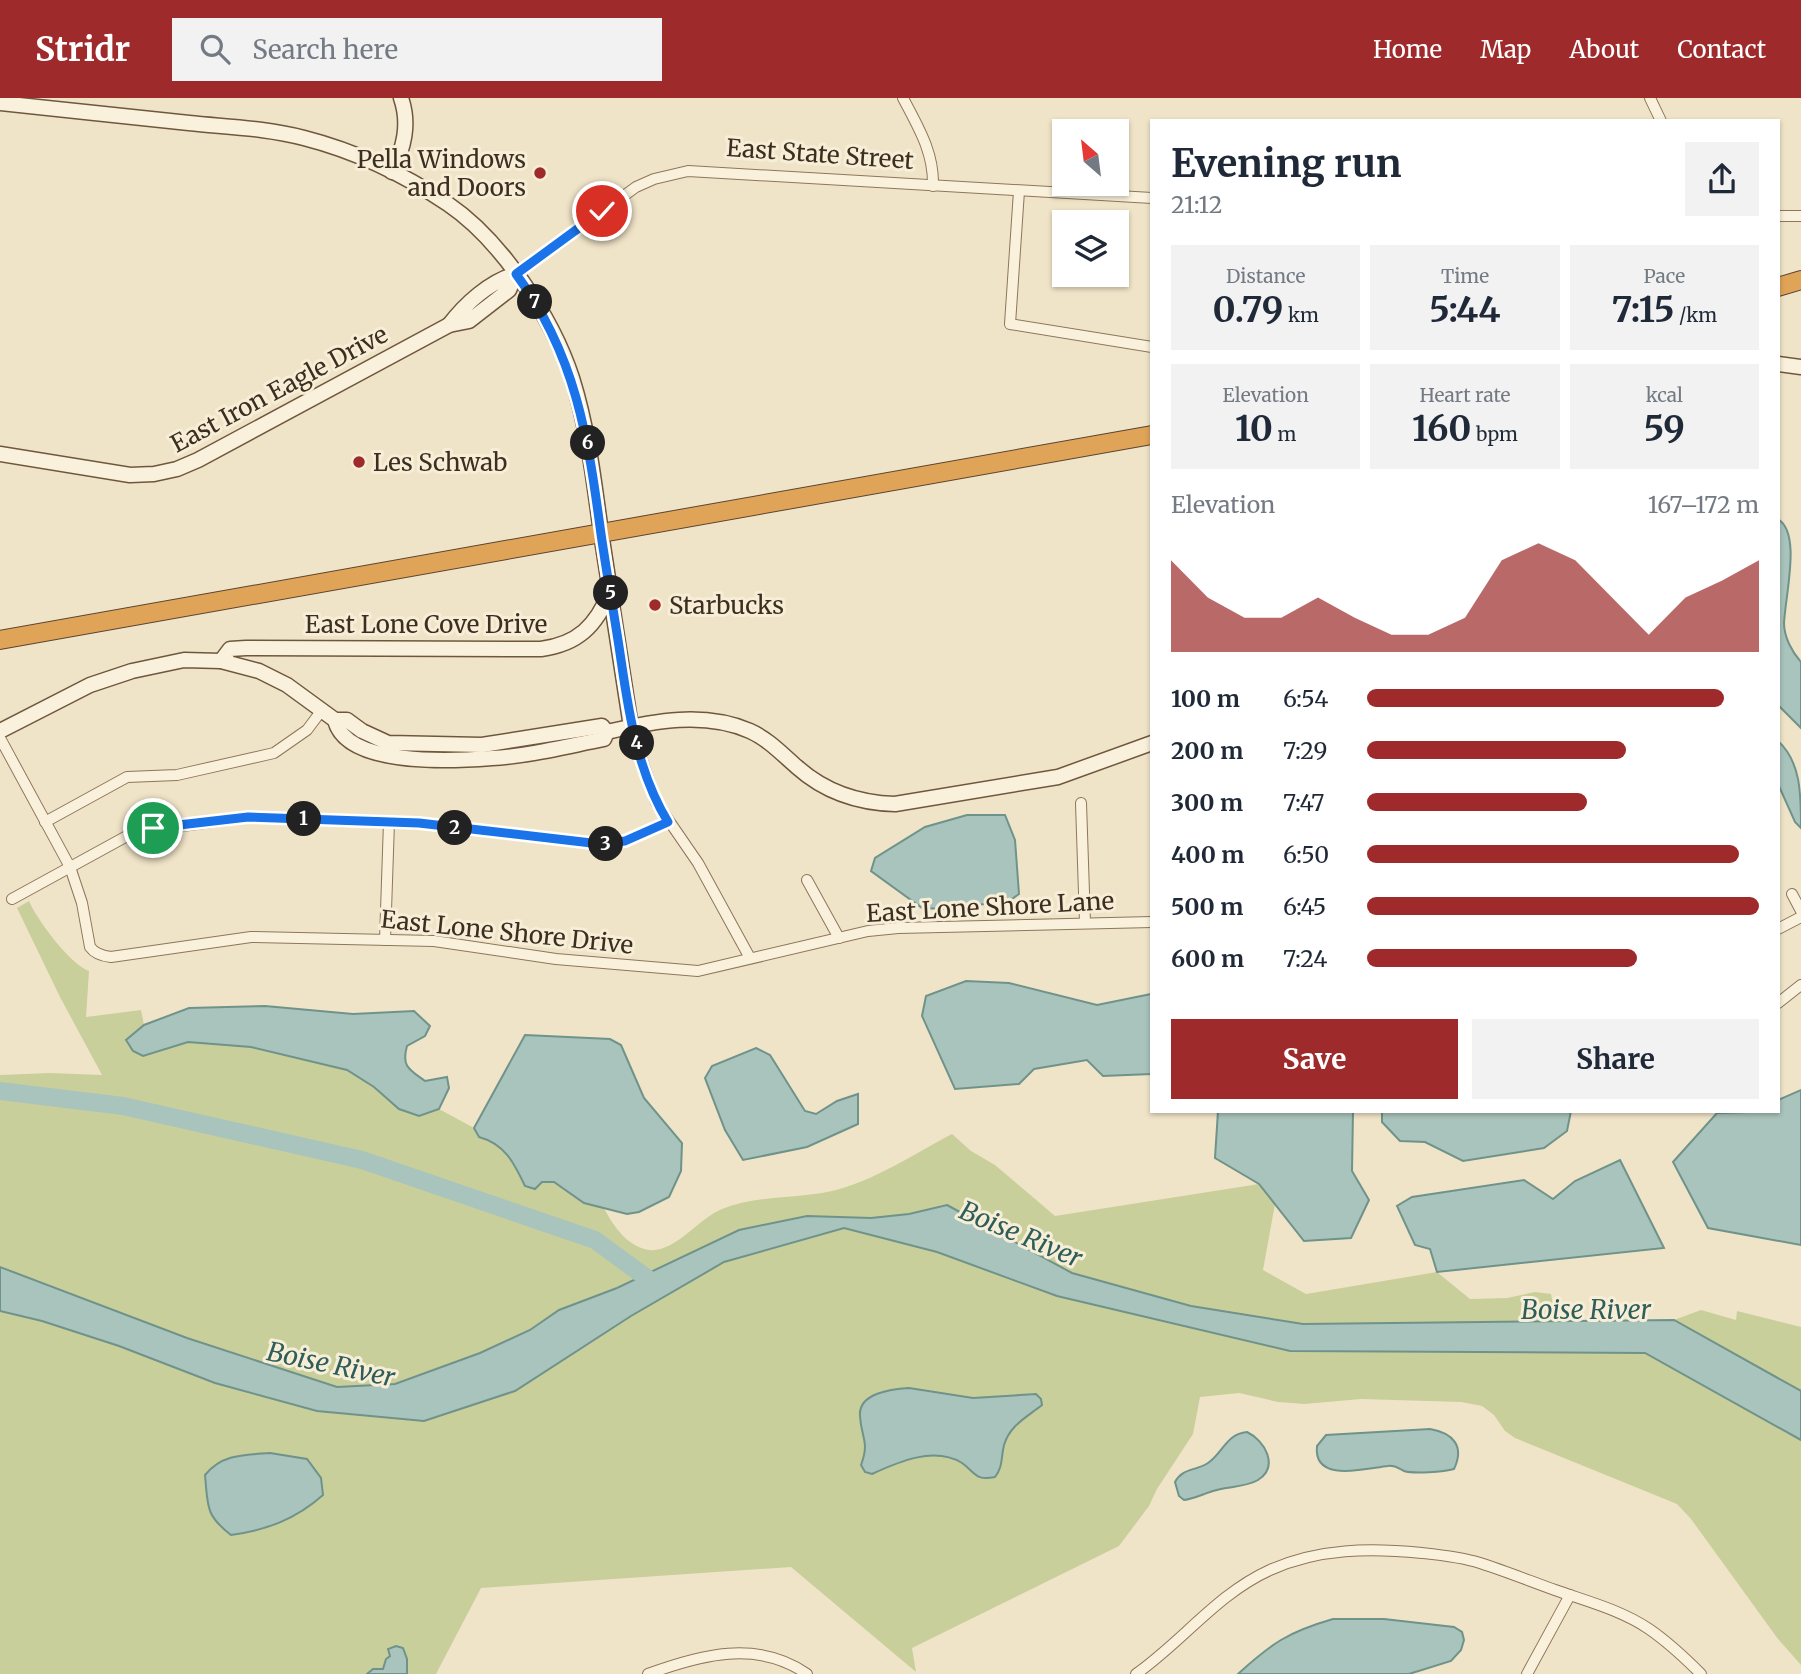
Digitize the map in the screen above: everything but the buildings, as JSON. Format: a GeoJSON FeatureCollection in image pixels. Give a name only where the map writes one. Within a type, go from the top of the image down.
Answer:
{"type":"FeatureCollection","features":[{"type":"Feature","properties":{"kind":"highway"},"geometry":{"type":"LineString","coordinates":[[1780,286],[1801,280]]}},
{"type":"Feature","properties":{"kind":"highway"},"geometry":{"type":"LineString","coordinates":[[0,640],[1150,435]]}},
{"type":"Feature","properties":{"kind":"street"},"geometry":{"type":"LineString","coordinates":[[392,172],[400,157],[405,136],[406,124],[401,98]]}},
{"type":"Feature","properties":{"kind":"street"},"geometry":{"type":"LineString","coordinates":[[903,98],[928,146],[934,170],[933,186]]}},
{"type":"Feature","properties":{"kind":"street"},"geometry":{"type":"LineString","coordinates":[[1650,98],[1660,119]]}},
{"type":"Feature","properties":{"kind":"street"},"geometry":{"type":"LineString","coordinates":[[0,103],[286,134],[344,150],[392,172],[449,205],[483,236],[516,274],[547,321],[571,375],[586,433],[631,727],[656,802],[698,863],[750,958]]}},
{"type":"Feature","properties":{"kind":"street","name":"East State Street"},"geometry":{"type":"LineString","coordinates":[[516,274],[636,187],[688,171],[1150,198]]}},
{"type":"Feature","properties":{"kind":"street"},"geometry":{"type":"LineString","coordinates":[[1019,191],[1010,324],[1150,347]]}},
{"type":"Feature","properties":{"kind":"street"},"geometry":{"type":"LineString","coordinates":[[1780,216],[1801,216]]}},
{"type":"Feature","properties":{"kind":"street","name":"East Iron Eagle Drive"},"geometry":{"type":"LineString","coordinates":[[0,454],[130,475],[177,469],[449,325],[460,310],[502,278],[516,274]]}},
{"type":"Feature","properties":{"kind":"street"},"geometry":{"type":"LineString","coordinates":[[1780,364],[1801,367]]}},
{"type":"Feature","properties":{"kind":"street","name":"East Lone Cove Drive"},"geometry":{"type":"LineString","coordinates":[[221,661],[230,649],[246,648],[556,647],[577,638],[593,622],[611,591]]}},
{"type":"Feature","properties":{"kind":"street"},"geometry":{"type":"LineString","coordinates":[[0,731],[66,696],[110,677],[184,660],[221,661],[275,678],[335,720],[337,730],[351,743],[368,751],[397,757],[503,757],[604,739],[607,732],[631,727],[671,720],[708,719],[752,732],[766,740],[828,789],[853,799],[874,803],[895,804],[1058,777],[1150,744]]}},
{"type":"Feature","properties":{"kind":"street"},"geometry":{"type":"LineString","coordinates":[[45,822],[127,777],[177,775],[274,753],[307,730],[322,710]]}},
{"type":"Feature","properties":{"kind":"street"},"geometry":{"type":"LineString","coordinates":[[0,738],[70,867]]}},
{"type":"Feature","properties":{"kind":"street"},"geometry":{"type":"LineString","coordinates":[[1081,803],[1085,923]]}},
{"type":"Feature","properties":{"kind":"street"},"geometry":{"type":"LineString","coordinates":[[12,899],[127,836],[153,828],[248,817],[419,823],[600,844],[625,841],[668,822]]}},
{"type":"Feature","properties":{"kind":"street"},"geometry":{"type":"LineString","coordinates":[[385,940],[389,822]]}},
{"type":"Feature","properties":{"kind":"street","name":"East Lone Shore Drive"},"geometry":{"type":"LineString","coordinates":[[70,867],[79,890],[88,939],[94,952],[111,957],[251,937],[435,942],[556,959],[698,971],[750,958]]}},
{"type":"Feature","properties":{"kind":"street"},"geometry":{"type":"LineString","coordinates":[[807,880],[839,938]]}},
{"type":"Feature","properties":{"kind":"street"},"geometry":{"type":"LineString","coordinates":[[1792,894],[1801,911]]}},
{"type":"Feature","properties":{"kind":"street"},"geometry":{"type":"LineString","coordinates":[[1780,928],[1801,917]]}},
{"type":"Feature","properties":{"kind":"street","name":"East Lone Shore Lane"},"geometry":{"type":"LineString","coordinates":[[750,958],[868,931],[898,928],[1150,922]]}},
{"type":"Feature","properties":{"kind":"street"},"geometry":{"type":"LineString","coordinates":[[1780,1001],[1801,985]]}},
{"type":"Feature","properties":{"kind":"street"},"geometry":{"type":"LineString","coordinates":[[1136,1674],[1241,1584],[1271,1569],[1329,1552],[1356,1549],[1393,1550],[1478,1562],[1570,1595],[1623,1615],[1646,1627],[1670,1643],[1701,1674]]}},
{"type":"Feature","properties":{"kind":"street"},"geometry":{"type":"LineString","coordinates":[[1527,1674],[1570,1595]]}},
{"type":"Feature","properties":{"kind":"street"},"geometry":{"type":"LineString","coordinates":[[648,1674],[698,1658],[733,1652],[778,1660],[807,1674]]}},
{"type":"Feature","properties":{"kind":"green space"},"geometry":{"type":"Polygon","coordinates":[[[29,901],[55,941],[73,960],[89,971],[86,1017],[141,1010],[144,1025],[126,1040],[251,1047],[347,1070],[374,1087],[399,1109],[419,1116],[439,1109],[474,1128],[479,1137],[496,1144],[508,1156],[525,1186],[554,1182],[584,1203],[604,1208],[622,1235],[641,1248],[649,1250],[668,1246],[722,1209],[763,1199],[832,1191],[863,1181],[952,1134],[971,1151],[995,1165],[1055,1216],[1259,1184],[1275,1204],[1263,1270],[1306,1294],[1437,1272],[1470,1299],[1507,1298],[1535,1292],[1551,1294],[1556,1321],[1303,1324],[1191,1306],[1072,1273],[947,1205],[909,1214],[871,1218],[807,1216],[671,1264],[559,1310],[530,1330],[480,1353],[395,1384],[337,1387],[187,1338],[0,1267],[0,1075],[102,1075],[17,908],[29,901]]]}},
{"type":"Feature","properties":{"kind":"green space"},"geometry":{"type":"Polygon","coordinates":[[[844,1228],[1290,1351],[1645,1353],[1801,1440],[1801,1665],[1778,1639],[1691,1519],[1677,1504],[1515,1438],[1482,1406],[1461,1402],[1361,1399],[1304,1404],[1278,1402],[1239,1393],[1200,1397],[1193,1434],[1149,1506],[1119,1546],[912,1648],[916,1672],[791,1567],[481,1588],[436,1674],[0,1674],[0,1311],[42,1321],[119,1346],[215,1383],[317,1411],[424,1421],[515,1391],[631,1316],[724,1262],[844,1228]]]}},
{"type":"Feature","properties":{"kind":"green space"},"geometry":{"type":"Polygon","coordinates":[[[1701,1310],[1736,1320],[1737,1311],[1801,1327],[1801,1391],[1674,1320],[1701,1310]]]}},
{"type":"Feature","properties":{"kind":"water"},"geometry":{"type":"Polygon","coordinates":[[[1780,521],[1785,526],[1791,550],[1784,623],[1789,644],[1801,662],[1801,728],[1780,707],[1780,521]]]}},
{"type":"Feature","properties":{"kind":"water"},"geometry":{"type":"Polygon","coordinates":[[[1780,743],[1791,759],[1798,780],[1801,828],[1795,822],[1780,788],[1780,743]]]}},
{"type":"Feature","properties":{"kind":"water"},"geometry":{"type":"Polygon","coordinates":[[[967,815],[1005,815],[1015,840],[1019,894],[1009,901],[944,909],[922,908],[871,871],[875,858],[925,827],[967,815]]]}},
{"type":"Feature","properties":{"kind":"water"},"geometry":{"type":"Polygon","coordinates":[[[966,981],[1009,983],[1097,1005],[1150,994],[1150,1074],[1103,1076],[1087,1060],[1034,1069],[1019,1084],[955,1089],[922,1016],[926,996],[966,981]]]}},
{"type":"Feature","properties":{"kind":"water"},"geometry":{"type":"Polygon","coordinates":[[[265,1006],[353,1014],[414,1011],[430,1026],[425,1036],[407,1046],[406,1063],[411,1071],[425,1081],[447,1077],[449,1088],[439,1109],[419,1116],[399,1109],[374,1087],[347,1070],[251,1047],[188,1042],[143,1056],[133,1051],[126,1040],[144,1025],[189,1008],[265,1006]]]}},
{"type":"Feature","properties":{"kind":"water"},"geometry":{"type":"Polygon","coordinates":[[[525,1035],[610,1039],[621,1045],[644,1098],[682,1143],[681,1171],[669,1197],[639,1212],[627,1214],[584,1203],[554,1182],[542,1182],[535,1189],[525,1186],[502,1150],[496,1144],[479,1137],[474,1128],[525,1035]]]}},
{"type":"Feature","properties":{"kind":"water"},"geometry":{"type":"Polygon","coordinates":[[[756,1048],[770,1055],[805,1111],[816,1114],[837,1101],[858,1094],[858,1124],[807,1147],[743,1160],[725,1130],[705,1078],[712,1066],[756,1048]]]}},
{"type":"Feature","properties":{"kind":"water"},"geometry":{"type":"Polygon","coordinates":[[[1801,1090],[1801,1245],[1708,1228],[1673,1162],[1717,1113],[1780,1113],[1780,1099],[1801,1090]]]}},
{"type":"Feature","properties":{"kind":"water"},"geometry":{"type":"Polygon","coordinates":[[[1218,1113],[1353,1113],[1352,1171],[1369,1200],[1351,1238],[1304,1241],[1259,1184],[1215,1158],[1218,1113]]]}},
{"type":"Feature","properties":{"kind":"water"},"geometry":{"type":"Polygon","coordinates":[[[1382,1113],[1571,1113],[1567,1131],[1544,1148],[1463,1161],[1425,1142],[1400,1141],[1382,1122],[1382,1113]]]}},
{"type":"Feature","properties":{"kind":"water"},"geometry":{"type":"Polygon","coordinates":[[[1620,1160],[1664,1248],[1437,1272],[1430,1249],[1415,1245],[1397,1206],[1412,1197],[1524,1180],[1553,1199],[1575,1181],[1620,1160]]]}},
{"type":"Feature","properties":{"kind":"water"},"geometry":{"type":"Polygon","coordinates":[[[947,1205],[1072,1273],[1191,1306],[1303,1324],[1674,1320],[1801,1391],[1801,1440],[1645,1353],[1290,1351],[1057,1296],[937,1252],[844,1228],[724,1262],[631,1316],[515,1391],[424,1421],[317,1411],[215,1383],[119,1346],[42,1321],[0,1311],[0,1267],[187,1338],[337,1387],[395,1384],[480,1353],[530,1330],[559,1310],[617,1288],[739,1230],[807,1216],[871,1218],[909,1214],[947,1205]]]}},
{"type":"Feature","properties":{"kind":"water"},"geometry":{"type":"Polygon","coordinates":[[[909,1388],[973,1398],[1036,1394],[1042,1405],[1010,1432],[1004,1445],[1001,1466],[995,1477],[979,1477],[962,1463],[940,1456],[916,1458],[872,1474],[865,1472],[861,1465],[865,1445],[860,1416],[864,1402],[877,1394],[909,1388]]]}},
{"type":"Feature","properties":{"kind":"water"},"geometry":{"type":"Polygon","coordinates":[[[1430,1429],[1451,1437],[1455,1442],[1458,1454],[1454,1469],[1414,1472],[1390,1466],[1343,1471],[1332,1470],[1318,1458],[1317,1446],[1326,1435],[1430,1429]]]}},
{"type":"Feature","properties":{"kind":"water"},"geometry":{"type":"Polygon","coordinates":[[[1247,1432],[1259,1441],[1267,1454],[1269,1461],[1265,1474],[1247,1484],[1184,1500],[1179,1496],[1175,1482],[1178,1477],[1208,1463],[1234,1436],[1247,1432]]]}},
{"type":"Feature","properties":{"kind":"water"},"geometry":{"type":"Polygon","coordinates":[[[270,1453],[307,1459],[321,1478],[323,1495],[302,1511],[280,1522],[231,1535],[216,1522],[209,1509],[205,1475],[226,1459],[270,1453]]]}},
{"type":"Feature","properties":{"kind":"water"},"geometry":{"type":"Polygon","coordinates":[[[1333,1619],[1384,1619],[1454,1627],[1462,1632],[1464,1640],[1461,1650],[1451,1661],[1409,1674],[1238,1674],[1281,1640],[1333,1619]]]}},
{"type":"Feature","properties":{"kind":"water"},"geometry":{"type":"Polygon","coordinates":[[[396,1646],[403,1648],[407,1659],[407,1674],[367,1674],[373,1669],[383,1669],[390,1656],[388,1649],[396,1646]]]}},
{"type":"Feature","properties":{"kind":"waterway"},"geometry":{"type":"LineString","coordinates":[[0,1091],[123,1106],[362,1160],[595,1240],[659,1287]]}},
{"type":"Feature","properties":{"kind":"place","name":"Pella Windows and Doors"},"geometry":{"type":"Point","coordinates":[540,173]}},
{"type":"Feature","properties":{"kind":"place","name":"Les Schwab"},"geometry":{"type":"Point","coordinates":[359,462]}},
{"type":"Feature","properties":{"kind":"place","name":"Starbucks"},"geometry":{"type":"Point","coordinates":[655,605]}},
{"type":"Feature","properties":{"kind":"route"},"geometry":{"type":"LineString","coordinates":[[153,828],[248,817],[419,823],[600,844],[625,841],[668,822],[656,802],[631,727],[596,486],[580,407],[571,375],[547,321],[516,274],[602,211]]}},
{"type":"Feature","properties":{"kind":"water label","name":"Boise River"},"geometry":{"type":"Point","coordinates":[1021,1234]}},
{"type":"Feature","properties":{"kind":"water label","name":"Boise River"},"geometry":{"type":"Point","coordinates":[1586,1309]}},
{"type":"Feature","properties":{"kind":"water label","name":"Boise River"},"geometry":{"type":"Point","coordinates":[331,1364]}}]}
